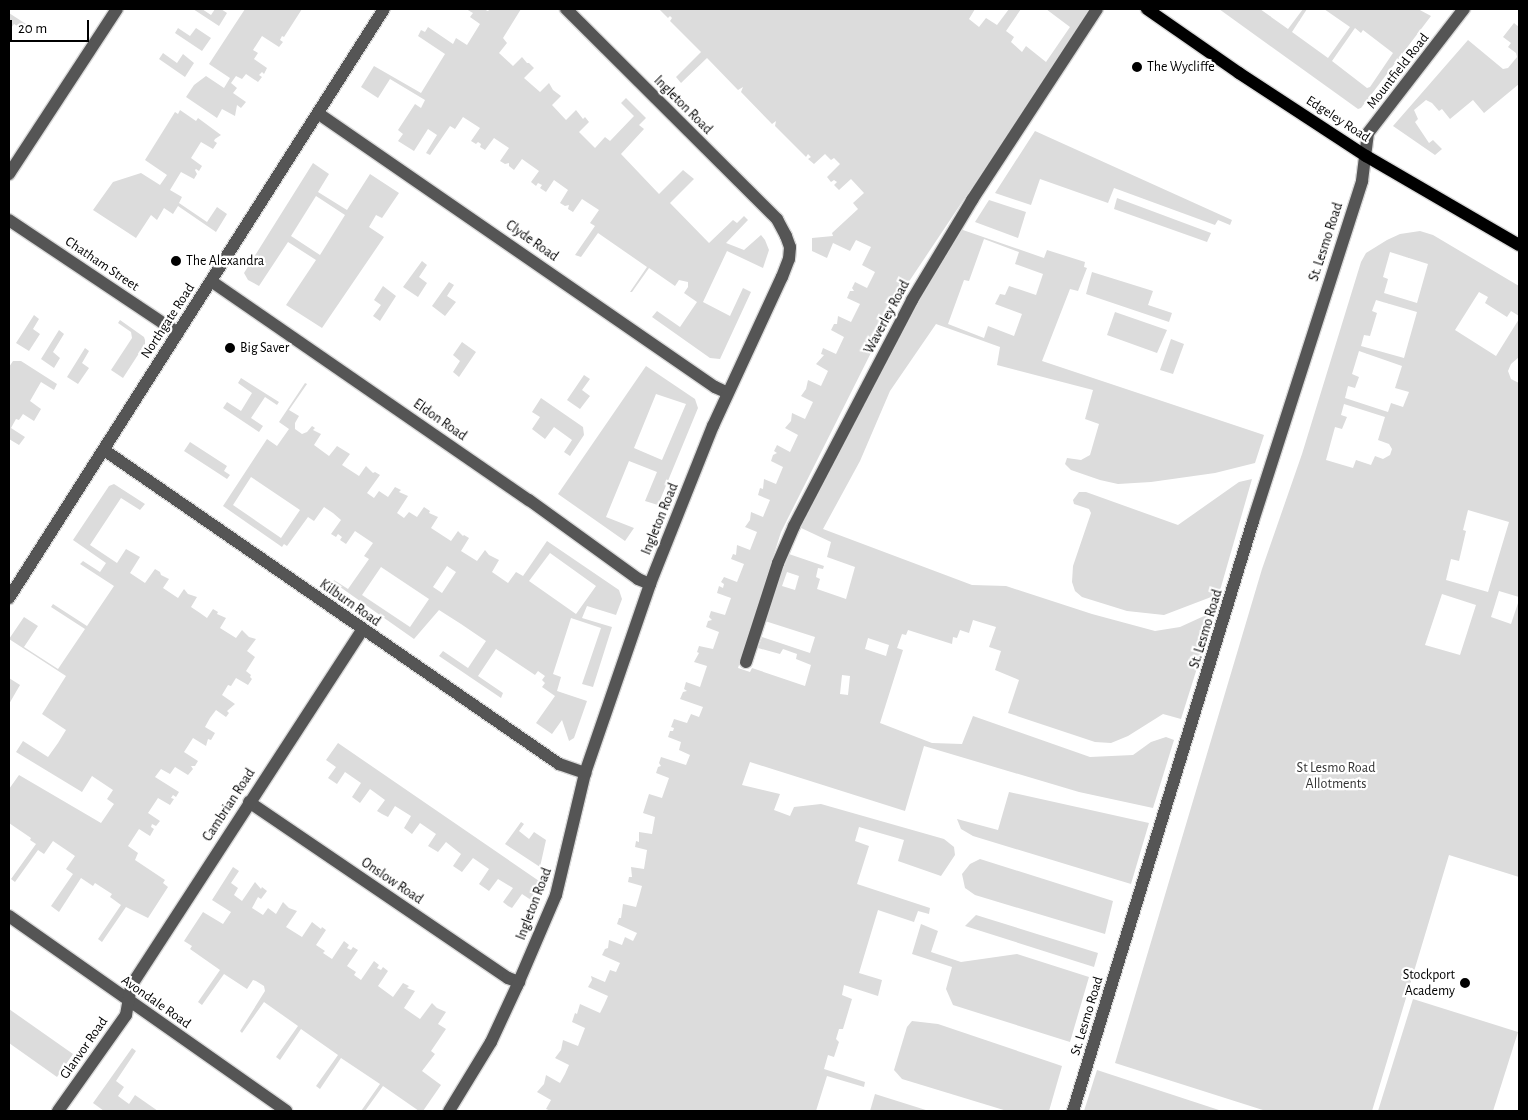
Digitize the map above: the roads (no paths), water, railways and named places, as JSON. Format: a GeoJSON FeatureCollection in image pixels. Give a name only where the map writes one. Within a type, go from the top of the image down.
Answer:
{"type":"FeatureCollection","features":[{"type":"Feature","properties":{"kind":"main road","name":"Edgeley Road"},"geometry":{"type":"LineString","coordinates":[[1147,9],[1239,73],[1366,156],[1519,245]]}},
{"type":"Feature","properties":{"kind":"street"},"geometry":{"type":"LineString","coordinates":[[9,174],[117,9]]}},
{"type":"Feature","properties":{"kind":"street","name":"Northgate Road"},"geometry":{"type":"LineString","coordinates":[[9,598],[319,114],[384,9]]}},
{"type":"Feature","properties":{"kind":"street","name":"Ingleton Road"},"geometry":{"type":"LineString","coordinates":[[449,1111],[490,1042],[519,982],[558,888],[585,773],[650,584],[728,393],[789,259],[790,247],[777,219],[566,9]]}},
{"type":"Feature","properties":{"kind":"street","name":"Waverley Road"},"geometry":{"type":"LineString","coordinates":[[746,662],[778,563],[794,526],[912,300],[972,200],[1097,9]]}},
{"type":"Feature","properties":{"kind":"street","name":"Mountfield Road"},"geometry":{"type":"LineString","coordinates":[[1366,156],[1368,133],[1464,9]]}},
{"type":"Feature","properties":{"kind":"street","name":"Clyde Road"},"geometry":{"type":"LineString","coordinates":[[319,114],[715,387],[728,393]]}},
{"type":"Feature","properties":{"kind":"street","name":"St. Lesmo Road"},"geometry":{"type":"LineString","coordinates":[[1073,1111],[1253,521],[1362,181],[1366,156]]}},
{"type":"Feature","properties":{"kind":"street","name":"Chatham Street"},"geometry":{"type":"LineString","coordinates":[[9,220],[178,333]]}},
{"type":"Feature","properties":{"kind":"street","name":"Eldon Road"},"geometry":{"type":"LineString","coordinates":[[211,282],[468,458],[638,579],[650,584]]}},
{"type":"Feature","properties":{"kind":"street","name":"Kilburn Road"},"geometry":{"type":"LineString","coordinates":[[104,450],[362,630],[559,764],[585,773]]}},
{"type":"Feature","properties":{"kind":"street","name":"Cambrian Road"},"geometry":{"type":"LineString","coordinates":[[128,1000],[131,986],[362,630]]}},
{"type":"Feature","properties":{"kind":"street","name":"Onslow Road"},"geometry":{"type":"LineString","coordinates":[[249,802],[508,978],[519,982]]}},
{"type":"Feature","properties":{"kind":"street","name":"Avondale Road"},"geometry":{"type":"LineString","coordinates":[[9,916],[286,1111]]}},
{"type":"Feature","properties":{"kind":"street","name":"Glanvor Road"},"geometry":{"type":"LineString","coordinates":[[58,1111],[126,1014],[128,1000]]}},
{"type":"Feature","properties":{"kind":"place","name":"The Wycliffe"},"geometry":{"type":"Point","coordinates":[1137,67]}},
{"type":"Feature","properties":{"kind":"place","name":"The Alexandra"},"geometry":{"type":"Point","coordinates":[176,261]}},
{"type":"Feature","properties":{"kind":"place","name":"Big Saver"},"geometry":{"type":"Point","coordinates":[230,348]}},
{"type":"Feature","properties":{"kind":"place","name":"Stockport Academy"},"geometry":{"type":"Point","coordinates":[1465,983]}},
{"type":"Feature","properties":{"kind":"park label","name":"St Lesmo Road Allotments"},"geometry":{"type":"Point","coordinates":[1336,776]}}]}
